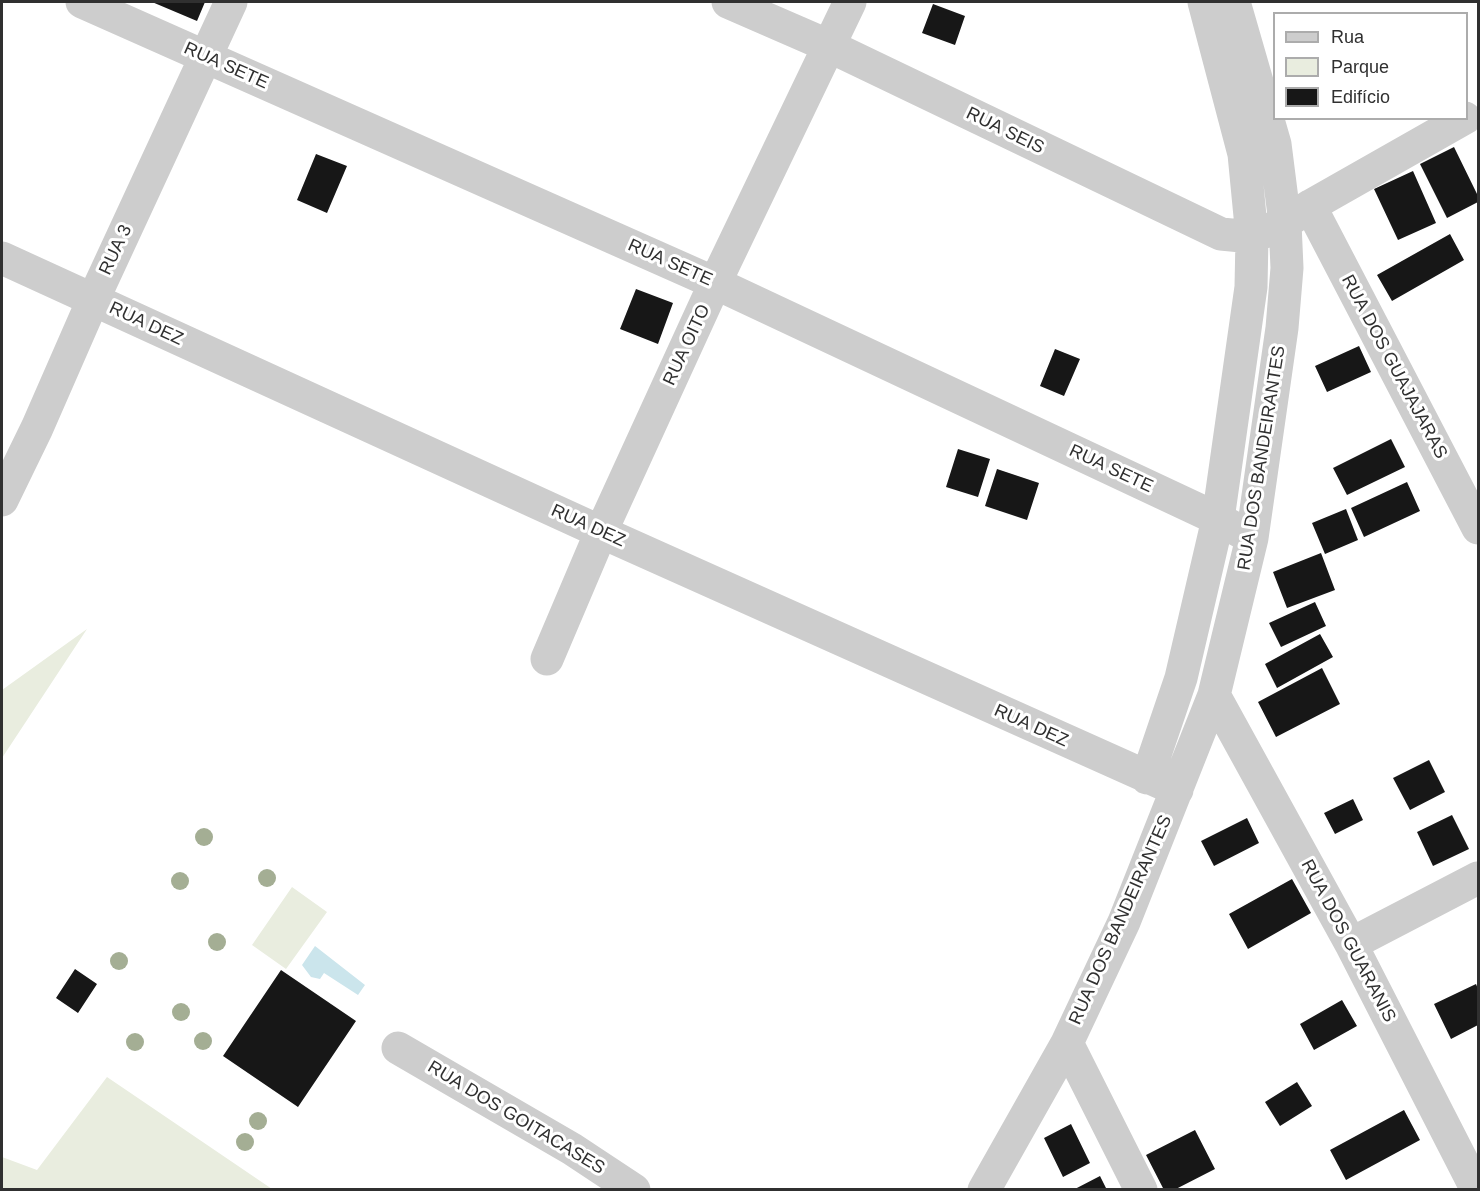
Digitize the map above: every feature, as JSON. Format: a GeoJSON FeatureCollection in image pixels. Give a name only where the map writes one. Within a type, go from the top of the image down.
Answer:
{"type":"FeatureCollection","features":[{"type":"Feature","properties":{"kind":"street","name":"RUA SETE"},"geometry":{"type":"LineString","coordinates":[[82,2],[715,283],[1218,519],[1252,538]]}},
{"type":"Feature","properties":{"kind":"street","name":"RUA 3"},"geometry":{"type":"LineString","coordinates":[[2,500],[231,2]]}},
{"type":"Feature","properties":{"kind":"street","name":"RUA SEIS"},"geometry":{"type":"LineString","coordinates":[[728,2],[829,46],[1221,234],[1252,237],[1298,215],[1463,120]]}},
{"type":"Feature","properties":{"kind":"street","name":"RUA OITO"},"geometry":{"type":"LineString","coordinates":[[547,659],[601,532],[715,283],[850,2]]}},
{"type":"Feature","properties":{"kind":"street","name":"RUA DOS BANDEIRANTES"},"geometry":{"type":"LineString","coordinates":[[984,1190],[1067,1043],[1124,922],[1162,784],[1181,678],[1218,519],[1251,287],[1252,237],[1244,154],[1204,2]]}},
{"type":"Feature","properties":{"kind":"street","name":"RUA DOS BANDEIRANTES"},"geometry":{"type":"LineString","coordinates":[[1162,784],[1214,695],[1252,538],[1282,328],[1287,268],[1298,215],[1234,2]]}},
{"type":"Feature","properties":{"kind":"street","name":"RUA DOS GUAJAJARAS"},"geometry":{"type":"LineString","coordinates":[[1298,215],[1479,528]]}},
{"type":"Feature","properties":{"kind":"street","name":"RUA DEZ"},"geometry":{"type":"LineString","coordinates":[[2,258],[601,532],[1162,784]]}},
{"type":"Feature","properties":{"kind":"street","name":"RUA DOS GUARANIS"},"geometry":{"type":"LineString","coordinates":[[1214,695],[1351,944],[1477,1190]]}},
{"type":"Feature","properties":{"kind":"street"},"geometry":{"type":"LineString","coordinates":[[1351,944],[1479,878]]}},
{"type":"Feature","properties":{"kind":"street"},"geometry":{"type":"LineString","coordinates":[[1067,1043],[1141,1190]]}},
{"type":"Feature","properties":{"kind":"street","name":"RUA DOS GOITACASES"},"geometry":{"type":"LineString","coordinates":[[398,1048],[572,1149],[634,1190]]}},
{"type":"Feature","properties":{"kind":"green space"},"geometry":{"type":"Polygon","coordinates":[[[87,629],[2,758],[2,690],[87,629]]]}},
{"type":"Feature","properties":{"kind":"green space"},"geometry":{"type":"Polygon","coordinates":[[[292,887],[327,912],[286,969],[252,945],[292,887]]]}},
{"type":"Feature","properties":{"kind":"green space"},"geometry":{"type":"Polygon","coordinates":[[[107,1077],[272,1189],[2,1189],[2,1157],[37,1170],[107,1077]]]}},
{"type":"Feature","properties":{"kind":"water"},"geometry":{"type":"Polygon","coordinates":[[[315,946],[365,985],[358,995],[324,973],[320,979],[311,977],[302,965],[315,946]]]}},
{"type":"Feature","properties":{"kind":"building"},"geometry":{"type":"Polygon","coordinates":[[[152,2],[205,2],[197,21],[152,2]]]}},
{"type":"Feature","properties":{"kind":"building"},"geometry":{"type":"Polygon","coordinates":[[[933,4],[965,16],[955,45],[922,33],[933,4]]]}},
{"type":"Feature","properties":{"kind":"building"},"geometry":{"type":"Polygon","coordinates":[[[1454,147],[1478,196],[1478,202],[1447,218],[1420,164],[1454,147]]]}},
{"type":"Feature","properties":{"kind":"building"},"geometry":{"type":"Polygon","coordinates":[[[316,154],[347,166],[327,213],[297,200],[316,154]]]}},
{"type":"Feature","properties":{"kind":"building"},"geometry":{"type":"Polygon","coordinates":[[[1413,171],[1436,223],[1398,240],[1374,189],[1413,171]]]}},
{"type":"Feature","properties":{"kind":"building"},"geometry":{"type":"Polygon","coordinates":[[[1450,234],[1464,260],[1392,301],[1377,275],[1450,234]]]}},
{"type":"Feature","properties":{"kind":"building"},"geometry":{"type":"Polygon","coordinates":[[[636,289],[673,303],[658,344],[620,329],[636,289]]]}},
{"type":"Feature","properties":{"kind":"building"},"geometry":{"type":"Polygon","coordinates":[[[1359,346],[1371,372],[1327,392],[1315,366],[1359,346]]]}},
{"type":"Feature","properties":{"kind":"building"},"geometry":{"type":"Polygon","coordinates":[[[1055,349],[1080,359],[1064,396],[1040,386],[1055,349]]]}},
{"type":"Feature","properties":{"kind":"building"},"geometry":{"type":"Polygon","coordinates":[[[1391,439],[1405,467],[1347,495],[1333,468],[1391,439]]]}},
{"type":"Feature","properties":{"kind":"building"},"geometry":{"type":"Polygon","coordinates":[[[958,449],[990,459],[978,497],[946,487],[958,449]]]}},
{"type":"Feature","properties":{"kind":"building"},"geometry":{"type":"Polygon","coordinates":[[[997,469],[1039,483],[1027,520],[985,506],[997,469]]]}},
{"type":"Feature","properties":{"kind":"building"},"geometry":{"type":"Polygon","coordinates":[[[1407,482],[1420,511],[1364,537],[1351,508],[1407,482]]]}},
{"type":"Feature","properties":{"kind":"building"},"geometry":{"type":"Polygon","coordinates":[[[1346,509],[1358,540],[1325,554],[1312,523],[1346,509]]]}},
{"type":"Feature","properties":{"kind":"building"},"geometry":{"type":"Polygon","coordinates":[[[1321,553],[1335,590],[1287,608],[1273,572],[1321,553]]]}},
{"type":"Feature","properties":{"kind":"building"},"geometry":{"type":"Polygon","coordinates":[[[1315,602],[1326,626],[1281,647],[1269,623],[1315,602]]]}},
{"type":"Feature","properties":{"kind":"building"},"geometry":{"type":"Polygon","coordinates":[[[1320,634],[1333,657],[1277,688],[1265,664],[1320,634]]]}},
{"type":"Feature","properties":{"kind":"building"},"geometry":{"type":"Polygon","coordinates":[[[1322,668],[1340,704],[1276,737],[1258,702],[1322,668]]]}},
{"type":"Feature","properties":{"kind":"building"},"geometry":{"type":"Polygon","coordinates":[[[1429,760],[1445,792],[1410,810],[1393,778],[1429,760]]]}},
{"type":"Feature","properties":{"kind":"building"},"geometry":{"type":"Polygon","coordinates":[[[1353,799],[1363,820],[1335,834],[1324,813],[1353,799]]]}},
{"type":"Feature","properties":{"kind":"building"},"geometry":{"type":"Polygon","coordinates":[[[1452,815],[1469,849],[1433,866],[1417,832],[1452,815]]]}},
{"type":"Feature","properties":{"kind":"building"},"geometry":{"type":"Polygon","coordinates":[[[1247,818],[1259,843],[1214,866],[1201,841],[1247,818]]]}},
{"type":"Feature","properties":{"kind":"building"},"geometry":{"type":"Polygon","coordinates":[[[1292,879],[1311,913],[1248,949],[1229,914],[1292,879]]]}},
{"type":"Feature","properties":{"kind":"building"},"geometry":{"type":"Polygon","coordinates":[[[75,969],[97,984],[78,1013],[56,998],[75,969]]]}},
{"type":"Feature","properties":{"kind":"building"},"geometry":{"type":"Polygon","coordinates":[[[281,970],[356,1021],[298,1107],[223,1056],[281,970]]]}},
{"type":"Feature","properties":{"kind":"building"},"geometry":{"type":"Polygon","coordinates":[[[1476,984],[1478,1025],[1451,1039],[1434,1004],[1476,984]]]}},
{"type":"Feature","properties":{"kind":"building"},"geometry":{"type":"Polygon","coordinates":[[[1342,1000],[1357,1026],[1314,1050],[1300,1024],[1342,1000]]]}},
{"type":"Feature","properties":{"kind":"building"},"geometry":{"type":"Polygon","coordinates":[[[1297,1082],[1312,1106],[1280,1126],[1265,1102],[1297,1082]]]}},
{"type":"Feature","properties":{"kind":"building"},"geometry":{"type":"Polygon","coordinates":[[[1404,1110],[1420,1140],[1346,1180],[1330,1150],[1404,1110]]]}},
{"type":"Feature","properties":{"kind":"building"},"geometry":{"type":"Polygon","coordinates":[[[1071,1124],[1090,1163],[1063,1177],[1044,1138],[1071,1124]]]}},
{"type":"Feature","properties":{"kind":"building"},"geometry":{"type":"Polygon","coordinates":[[[1195,1130],[1215,1169],[1174,1190],[1164,1190],[1146,1155],[1195,1130]]]}},
{"type":"Feature","properties":{"kind":"building"},"geometry":{"type":"Polygon","coordinates":[[[1100,1176],[1107,1190],[1073,1190],[1100,1176]]]}}]}
